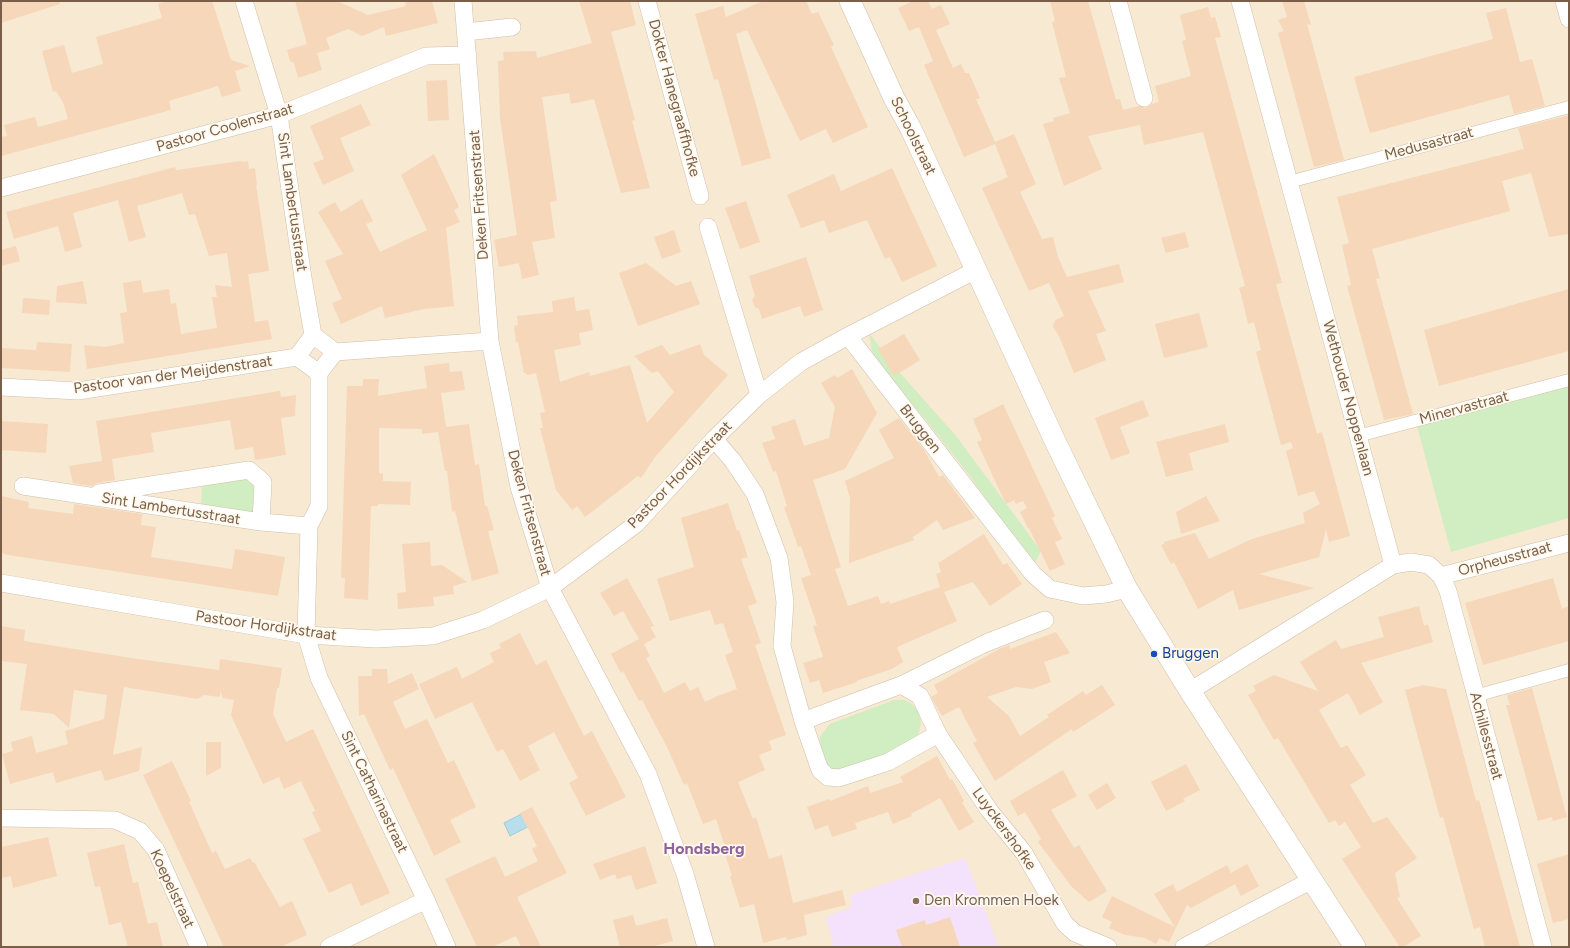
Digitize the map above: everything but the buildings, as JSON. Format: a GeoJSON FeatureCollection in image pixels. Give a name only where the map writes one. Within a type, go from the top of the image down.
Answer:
{"type":"FeatureCollection","features":[{"type":"Feature","properties":{"kind":"street","name":"Sint Lambertusstraat"},"geometry":{"type":"LineString","coordinates":[[244,1],[279,115],[313,335]]}},
{"type":"Feature","properties":{"kind":"street","name":"Deken Fritsenstraat"},"geometry":{"type":"LineString","coordinates":[[463,1],[490,341],[519,487],[550,588],[648,774],[685,874],[706,947]]}},
{"type":"Feature","properties":{"kind":"street","name":"Dokter Hanegraaffhofke"},"geometry":{"type":"LineString","coordinates":[[647,1],[700,196]]}},
{"type":"Feature","properties":{"kind":"street","name":"Schoolstraat"},"geometry":{"type":"LineString","coordinates":[[850,1],[894,98],[911,129],[976,270]]}},
{"type":"Feature","properties":{"kind":"street"},"geometry":{"type":"LineString","coordinates":[[1118,1],[1144,98]]}},
{"type":"Feature","properties":{"kind":"street","name":"Wethouder Noppenlaan"},"geometry":{"type":"LineString","coordinates":[[1240,1],[1393,565]]}},
{"type":"Feature","properties":{"kind":"street"},"geometry":{"type":"LineString","coordinates":[[1564,1],[1569,19]]}},
{"type":"Feature","properties":{"kind":"street"},"geometry":{"type":"LineString","coordinates":[[466,32],[512,27]]}},
{"type":"Feature","properties":{"kind":"street","name":"Pastoor Coolenstraat"},"geometry":{"type":"LineString","coordinates":[[1,188],[279,115],[426,56],[468,55]]}},
{"type":"Feature","properties":{"kind":"street","name":"Medusastraat"},"geometry":{"type":"LineString","coordinates":[[1289,182],[1569,107]]}},
{"type":"Feature","properties":{"kind":"street"},"geometry":{"type":"LineString","coordinates":[[708,227],[759,395]]}},
{"type":"Feature","properties":{"kind":"street"},"geometry":{"type":"LineString","coordinates":[[976,270],[1051,432],[1128,589],[1190,690],[1355,947]]}},
{"type":"Feature","properties":{"kind":"street","name":"Pastoor Hordijkstraat"},"geometry":{"type":"LineString","coordinates":[[1,583],[306,635],[376,639],[433,636],[483,620],[550,588],[636,524],[714,439],[759,395],[801,362],[976,270]]}},
{"type":"Feature","properties":{"kind":"street"},"geometry":{"type":"LineString","coordinates":[[319,373],[297,357],[313,335],[335,352],[490,341]]}},
{"type":"Feature","properties":{"kind":"street","name":"Bruggen"},"geometry":{"type":"LineString","coordinates":[[848,336],[1032,574],[1050,589],[1083,596],[1106,594],[1128,589]]}},
{"type":"Feature","properties":{"kind":"street"},"geometry":{"type":"LineString","coordinates":[[306,635],[309,526],[319,506],[319,373],[335,352]]}},
{"type":"Feature","properties":{"kind":"street","name":"Pastoor van der Meijdenstraat"},"geometry":{"type":"LineString","coordinates":[[1,387],[78,391],[297,357]]}},
{"type":"Feature","properties":{"kind":"street","name":"Minervastraat"},"geometry":{"type":"LineString","coordinates":[[1358,436],[1569,380]]}},
{"type":"Feature","properties":{"kind":"street"},"geometry":{"type":"LineString","coordinates":[[714,439],[733,461],[754,494],[779,558],[785,602],[782,646],[803,721],[820,770],[828,777],[839,778],[888,762],[938,734]]}},
{"type":"Feature","properties":{"kind":"street","name":"Sint Lambertusstraat"},"geometry":{"type":"LineString","coordinates":[[81,495],[249,470],[263,482],[261,522]]}},
{"type":"Feature","properties":{"kind":"street","name":"Sint Lambertusstraat"},"geometry":{"type":"LineString","coordinates":[[23,486],[261,522],[309,526]]}},
{"type":"Feature","properties":{"kind":"street","name":"Orpheusstraat"},"geometry":{"type":"LineString","coordinates":[[1441,576],[1569,543]]}},
{"type":"Feature","properties":{"kind":"street"},"geometry":{"type":"LineString","coordinates":[[1190,690],[1393,565],[1411,562],[1429,565],[1441,576]]}},
{"type":"Feature","properties":{"kind":"street","name":"Achillesstraat"},"geometry":{"type":"LineString","coordinates":[[1441,576],[1448,591],[1543,947]]}},
{"type":"Feature","properties":{"kind":"street"},"geometry":{"type":"LineString","coordinates":[[803,721],[902,685],[986,643],[1045,620]]}},
{"type":"Feature","properties":{"kind":"street","name":"Sint Catharinastraat"},"geometry":{"type":"LineString","coordinates":[[306,635],[319,678],[426,900],[447,947]]}},
{"type":"Feature","properties":{"kind":"street"},"geometry":{"type":"LineString","coordinates":[[1475,696],[1569,670]]}},
{"type":"Feature","properties":{"kind":"street","name":"Luyckershofke"},"geometry":{"type":"LineString","coordinates":[[902,685],[920,696],[938,734],[989,810],[1024,853],[1065,924],[1074,933],[1108,947]]}},
{"type":"Feature","properties":{"kind":"street","name":"Koepelstraat"},"geometry":{"type":"LineString","coordinates":[[1,818],[115,820],[140,831],[156,850],[199,947]]}},
{"type":"Feature","properties":{"kind":"street"},"geometry":{"type":"LineString","coordinates":[[1184,947],[1312,880]]}},
{"type":"Feature","properties":{"kind":"street"},"geometry":{"type":"LineString","coordinates":[[329,947],[426,900]]}},
{"type":"Feature","properties":{"kind":"shaded area"},"geometry":{"type":"Polygon","coordinates":[[[1,1],[1569,1],[1569,947],[1,947],[1,1]]]}},
{"type":"Feature","properties":{"kind":"shaded area","name":"Den Krommen Hoek"},"geometry":{"type":"Polygon","coordinates":[[[965,858],[999,947],[834,947],[826,917],[852,907],[850,895],[965,858]]]}},
{"type":"Feature","properties":{"kind":"green space"},"geometry":{"type":"Polygon","coordinates":[[[869,333],[893,365],[956,436],[1041,551],[1034,565],[967,472],[925,419],[889,381],[872,352],[869,333]]]}},
{"type":"Feature","properties":{"kind":"green space"},"geometry":{"type":"Polygon","coordinates":[[[1569,384],[1569,518],[1451,552],[1417,426],[1569,384]]]}},
{"type":"Feature","properties":{"kind":"green space"},"geometry":{"type":"Polygon","coordinates":[[[248,477],[257,484],[256,510],[250,514],[201,507],[202,484],[248,477]]]}},
{"type":"Feature","properties":{"kind":"green space"},"geometry":{"type":"Polygon","coordinates":[[[894,700],[905,700],[913,705],[919,713],[921,723],[919,732],[912,742],[838,773],[830,771],[822,762],[820,737],[830,724],[894,700]]]}},
{"type":"Feature","properties":{"kind":"water"},"geometry":{"type":"Polygon","coordinates":[[[531,809],[537,822],[510,836],[504,823],[531,809]]]}},
{"type":"Feature","properties":{"kind":"place","name":"Bruggen"},"geometry":{"type":"Point","coordinates":[1154,654]}},
{"type":"Feature","properties":{"kind":"place","name":"Den Krommen Hoek"},"geometry":{"type":"Point","coordinates":[916,901]}},
{"type":"Feature","properties":{"kind":"district","name":"Hondsberg"},"geometry":{"type":"Point","coordinates":[704,849]}}]}
